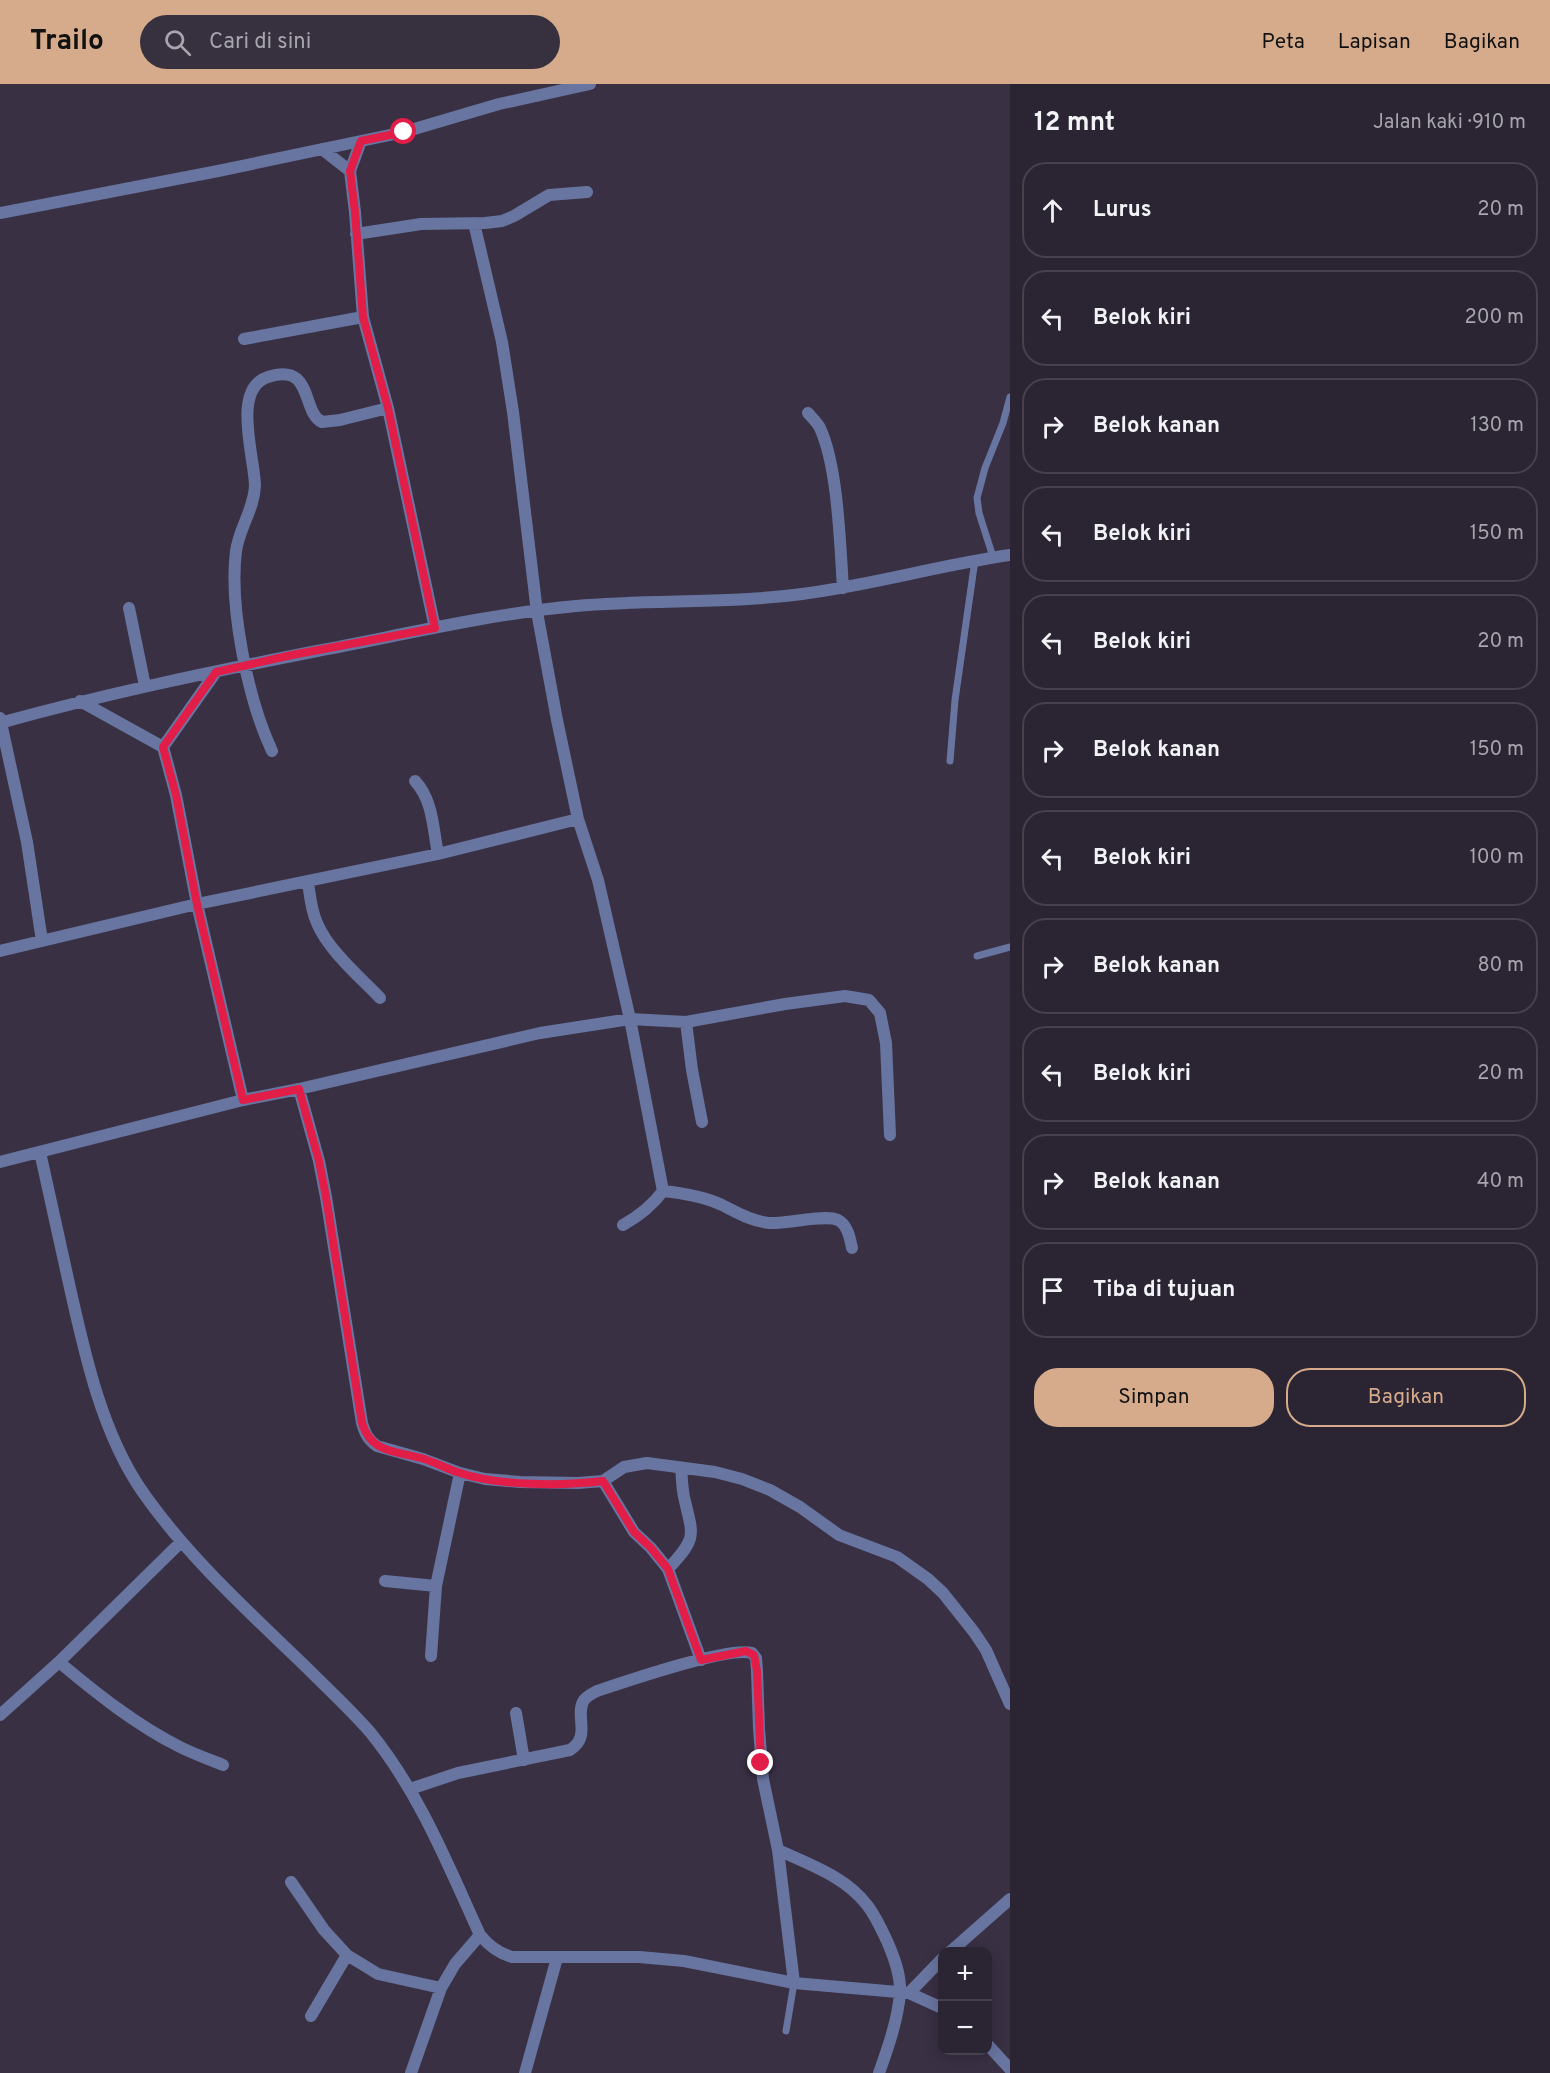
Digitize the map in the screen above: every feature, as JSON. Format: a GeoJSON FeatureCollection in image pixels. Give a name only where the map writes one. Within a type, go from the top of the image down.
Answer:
{"type":"FeatureCollection","features":[{"type":"Feature","properties":{"kind":"street"},"geometry":{"type":"LineString","coordinates":[[0,213],[404,132],[499,104],[590,84]]}},
{"type":"Feature","properties":{"kind":"street"},"geometry":{"type":"LineString","coordinates":[[361,141],[350,171],[363,317],[388,408],[435,628]]}},
{"type":"Feature","properties":{"kind":"street"},"geometry":{"type":"LineString","coordinates":[[322,149],[350,171]]}},
{"type":"Feature","properties":{"kind":"street"},"geometry":{"type":"LineString","coordinates":[[356,234],[421,224],[502,221],[549,195],[587,192]]}},
{"type":"Feature","properties":{"kind":"street"},"geometry":{"type":"LineString","coordinates":[[474,222],[506,363],[537,612],[557,720],[578,819],[597,880],[630,1019],[663,1191],[656,1202],[623,1225]]}},
{"type":"Feature","properties":{"kind":"street"},"geometry":{"type":"LineString","coordinates":[[244,339],[363,317]]}},
{"type":"Feature","properties":{"kind":"street"},"geometry":{"type":"LineString","coordinates":[[272,751],[259,718],[236,612],[236,551],[255,488],[247,415],[252,390],[262,379],[270,376],[293,377],[302,385],[315,416],[322,422],[388,408]]}},
{"type":"Feature","properties":{"kind":"street"},"geometry":{"type":"LineString","coordinates":[[808,413],[823,435],[832,472],[843,588]]}},
{"type":"Feature","properties":{"kind":"street"},"geometry":{"type":"LineString","coordinates":[[42,941],[27,842],[0,721],[145,686],[435,628],[575,606],[756,598],[843,588],[975,560],[1010,555]]}},
{"type":"Feature","properties":{"kind":"street"},"geometry":{"type":"LineString","coordinates":[[129,608],[145,686]]}},
{"type":"Feature","properties":{"kind":"street"},"geometry":{"type":"LineString","coordinates":[[163,747],[216,672]]}},
{"type":"Feature","properties":{"kind":"street"},"geometry":{"type":"LineString","coordinates":[[80,701],[163,747],[176,795],[197,904],[243,1100]]}},
{"type":"Feature","properties":{"kind":"street"},"geometry":{"type":"LineString","coordinates":[[415,781],[427,799],[438,854]]}},
{"type":"Feature","properties":{"kind":"street"},"geometry":{"type":"LineString","coordinates":[[0,951],[197,904],[438,854],[578,819]]}},
{"type":"Feature","properties":{"kind":"street"},"geometry":{"type":"LineString","coordinates":[[308,882],[317,924],[330,944],[380,998]]}},
{"type":"Feature","properties":{"kind":"street"},"geometry":{"type":"LineString","coordinates":[[0,1162],[243,1100],[540,1033],[630,1019],[686,1022],[845,996],[869,1000],[880,1013],[886,1043],[890,1135]]}},
{"type":"Feature","properties":{"kind":"street"},"geometry":{"type":"LineString","coordinates":[[686,1022],[702,1122]]}},
{"type":"Feature","properties":{"kind":"street"},"geometry":{"type":"LineString","coordinates":[[299,1089],[319,1161],[326,1197],[364,1432],[377,1446],[485,1479],[578,1483],[603,1481],[624,1467],[647,1463],[715,1472],[770,1490],[800,1507],[839,1536],[897,1557],[943,1593],[986,1650],[1010,1704]]}},
{"type":"Feature","properties":{"kind":"street"},"geometry":{"type":"LineString","coordinates":[[40,1152],[84,1349],[98,1394],[123,1458],[141,1490],[181,1542],[363,1725],[410,1789],[480,1935],[501,1954],[512,1957],[639,1957],[684,1961],[794,1983],[904,1993],[938,2006]]}},
{"type":"Feature","properties":{"kind":"street"},"geometry":{"type":"LineString","coordinates":[[663,1191],[720,1204],[748,1219],[757,1221],[789,1223],[837,1219],[846,1228],[852,1248]]}},
{"type":"Feature","properties":{"kind":"street"},"geometry":{"type":"LineString","coordinates":[[668,1569],[686,1549],[691,1533],[689,1513],[683,1494],[681,1468]]}},
{"type":"Feature","properties":{"kind":"street"},"geometry":{"type":"LineString","coordinates":[[431,1656],[436,1586],[460,1473]]}},
{"type":"Feature","properties":{"kind":"street"},"geometry":{"type":"LineString","coordinates":[[603,1481],[634,1532],[668,1569],[701,1660]]}},
{"type":"Feature","properties":{"kind":"street"},"geometry":{"type":"LineString","coordinates":[[0,1715],[59,1662],[181,1542]]}},
{"type":"Feature","properties":{"kind":"street"},"geometry":{"type":"LineString","coordinates":[[385,1581],[436,1586]]}},
{"type":"Feature","properties":{"kind":"street"},"geometry":{"type":"LineString","coordinates":[[410,1789],[458,1773],[566,1752],[574,1748],[580,1739],[583,1702],[597,1691],[701,1660],[746,1651],[752,1653],[756,1658],[763,1779],[778,1851],[794,1983]]}},
{"type":"Feature","properties":{"kind":"street"},"geometry":{"type":"LineString","coordinates":[[59,1662],[106,1701],[156,1733],[180,1747],[223,1765]]}},
{"type":"Feature","properties":{"kind":"street"},"geometry":{"type":"LineString","coordinates":[[516,1713],[524,1760]]}},
{"type":"Feature","properties":{"kind":"street"},"geometry":{"type":"LineString","coordinates":[[778,1851],[820,1869],[846,1885],[866,1904],[878,1922],[896,1962],[904,1993]]}},
{"type":"Feature","properties":{"kind":"street"},"geometry":{"type":"LineString","coordinates":[[291,1882],[324,1930],[347,1955],[378,1974],[441,1988]]}},
{"type":"Feature","properties":{"kind":"street"},"geometry":{"type":"LineString","coordinates":[[957,1947],[1010,1899]]}},
{"type":"Feature","properties":{"kind":"street"},"geometry":{"type":"LineString","coordinates":[[411,2073],[441,1988],[455,1964],[480,1935]]}},
{"type":"Feature","properties":{"kind":"street"},"geometry":{"type":"LineString","coordinates":[[311,2016],[347,1955]]}},
{"type":"Feature","properties":{"kind":"street"},"geometry":{"type":"LineString","coordinates":[[525,2073],[556,1958]]}},
{"type":"Feature","properties":{"kind":"street"},"geometry":{"type":"LineString","coordinates":[[879,2073],[904,1993],[938,1963]]}},
{"type":"Feature","properties":{"kind":"street"},"geometry":{"type":"LineString","coordinates":[[992,2049],[1010,2069]]}},
{"type":"Feature","properties":{"kind":"lane"},"geometry":{"type":"LineString","coordinates":[[993,557],[979,513],[977,498],[1010,397]]}},
{"type":"Feature","properties":{"kind":"lane"},"geometry":{"type":"LineString","coordinates":[[950,761],[955,699],[975,560]]}},
{"type":"Feature","properties":{"kind":"lane"},"geometry":{"type":"LineString","coordinates":[[976,956],[1010,947]]}},
{"type":"Feature","properties":{"kind":"lane"},"geometry":{"type":"LineString","coordinates":[[786,2031],[794,1983]]}},
{"type":"Feature","properties":{"kind":"route"},"geometry":{"type":"LineString","coordinates":[[404,132],[361,141],[350,171],[363,317],[382,382],[435,628],[216,672],[163,747],[176,795],[197,904],[243,1100],[299,1089],[319,1161],[326,1197],[364,1432],[377,1446],[485,1479],[578,1483],[603,1481],[634,1532],[668,1569],[701,1660],[746,1651],[754,1655],[757,1671],[761,1763]]}}]}
